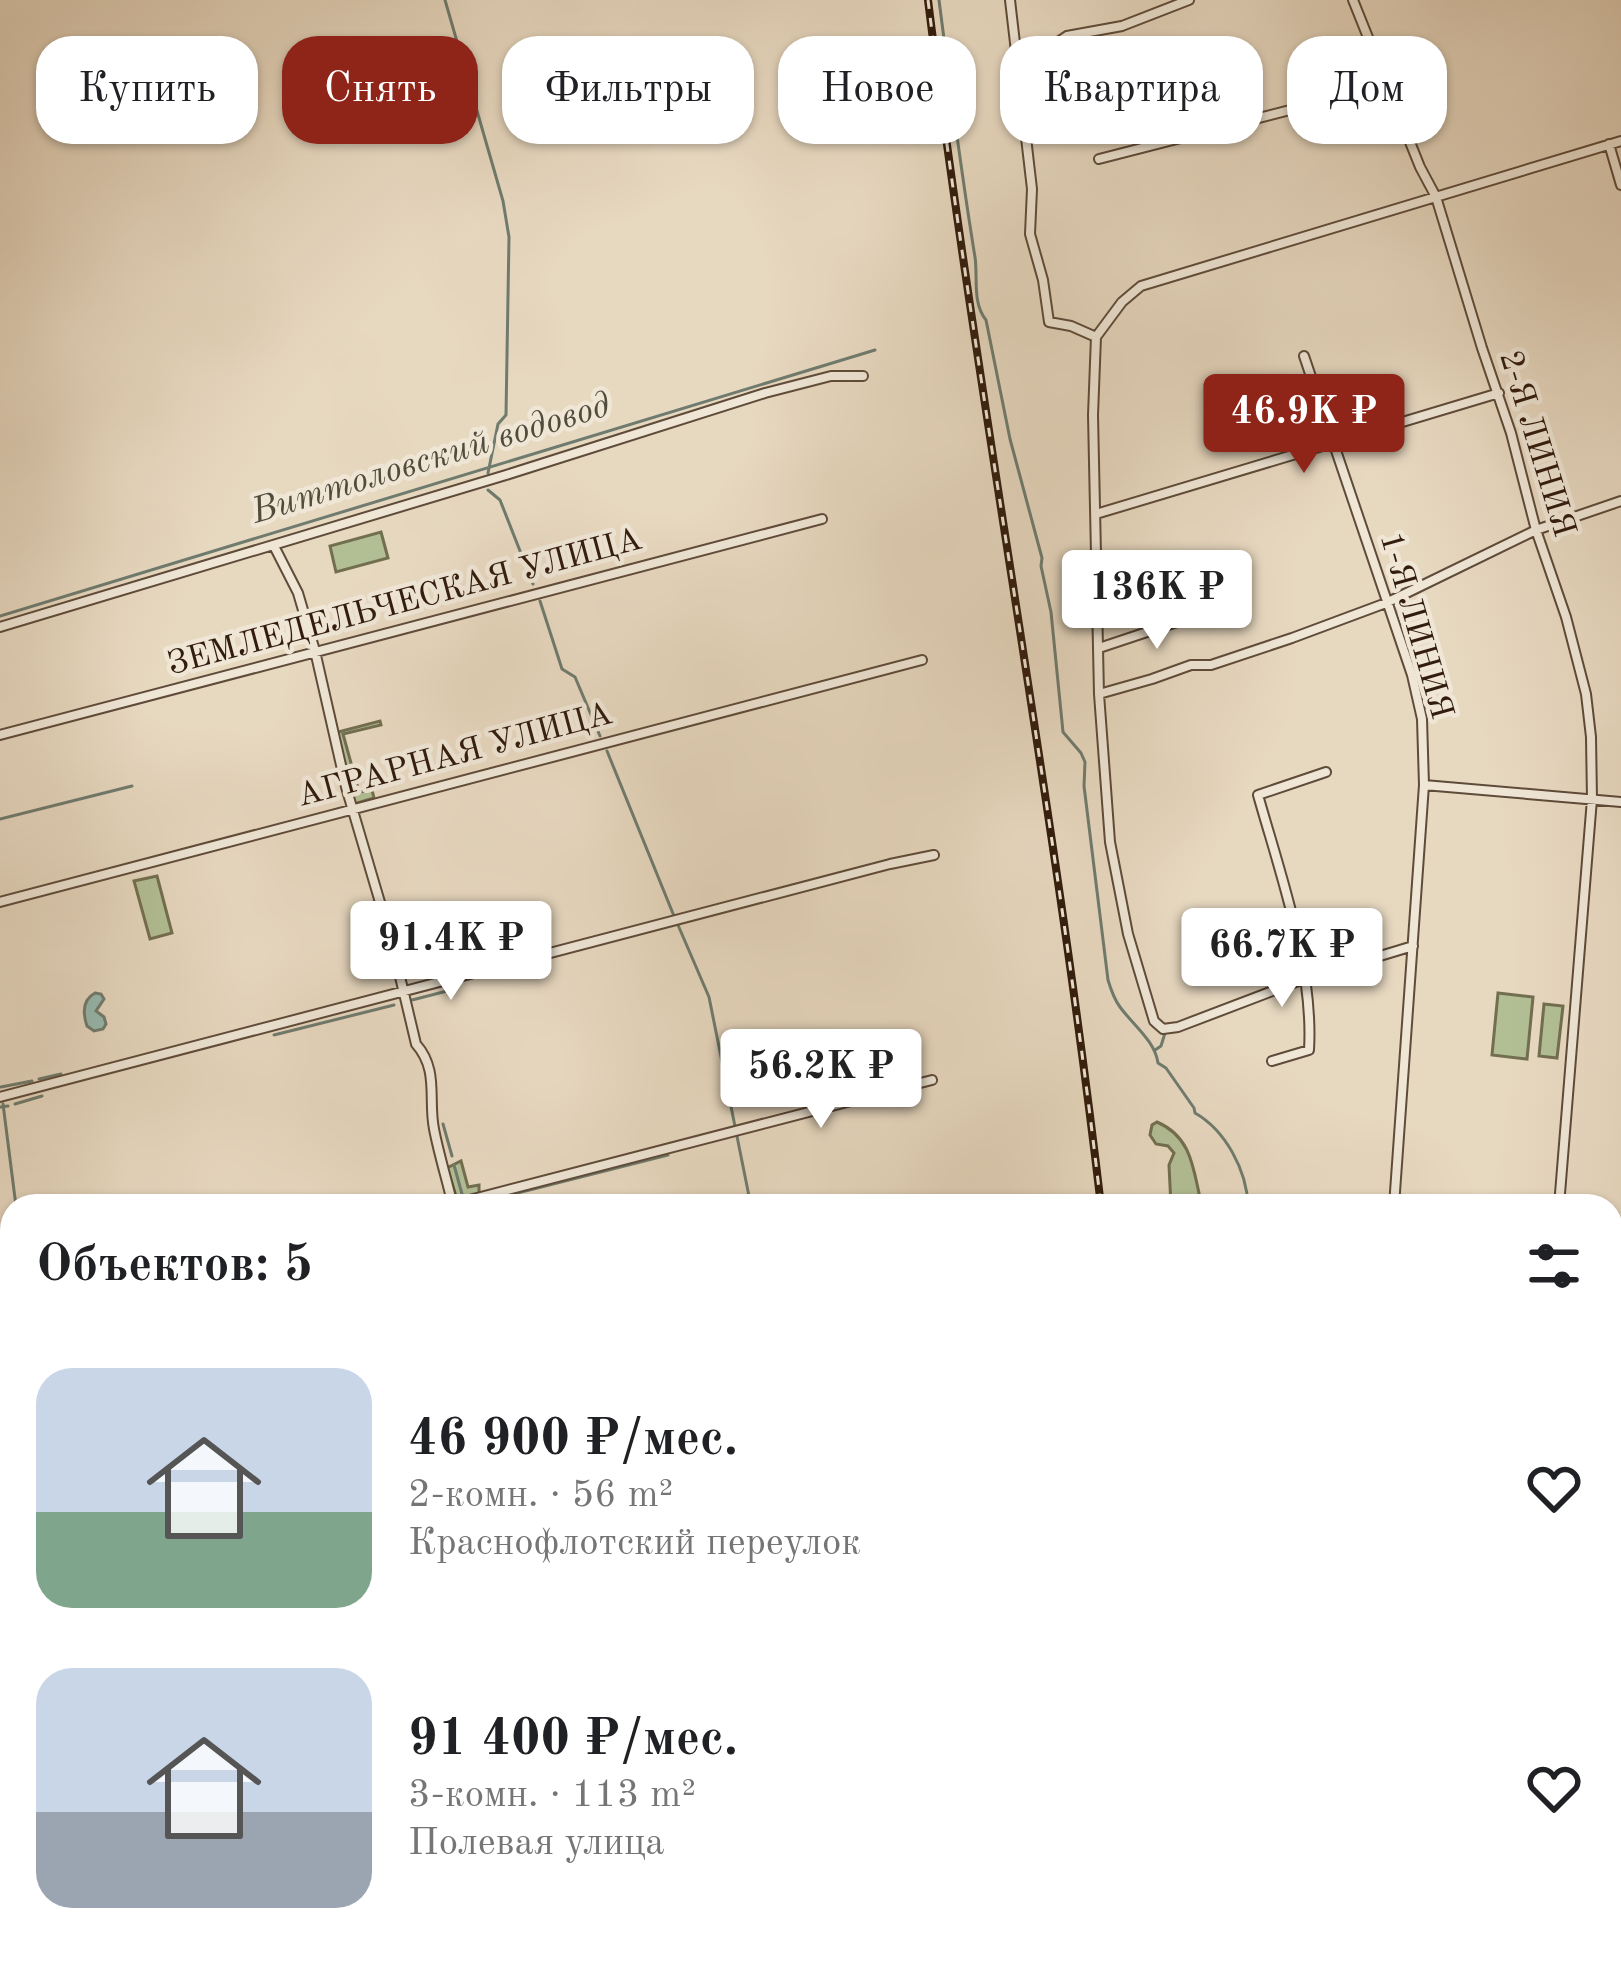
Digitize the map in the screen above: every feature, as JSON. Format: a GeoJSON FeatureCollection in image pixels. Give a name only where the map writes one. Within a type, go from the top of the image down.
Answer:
{"type":"FeatureCollection","features":[{"type":"Feature","properties":{"kind":"street"},"geometry":{"type":"LineString","coordinates":[[1010,0],[1016,36]]}},
{"type":"Feature","properties":{"kind":"street"},"geometry":{"type":"LineString","coordinates":[[1067,36],[1122,26],[1189,0]]}},
{"type":"Feature","properties":{"kind":"street","name":"2-Я ЛИНИЯ"},"geometry":{"type":"LineString","coordinates":[[1353,0],[1367,36]]}},
{"type":"Feature","properties":{"kind":"street"},"geometry":{"type":"LineString","coordinates":[[1099,160],[1287,111]]}},
{"type":"Feature","properties":{"kind":"street"},"geometry":{"type":"LineString","coordinates":[[1413,946],[1304,979],[1178,1027],[1163,1029],[1149,1009],[1110,842],[1099,694],[1093,415],[1096,337],[1122,302],[1141,286],[1621,141]]}},
{"type":"Feature","properties":{"kind":"street"},"geometry":{"type":"LineString","coordinates":[[1028,144],[1030,234],[1049,322],[1096,337]]}},
{"type":"Feature","properties":{"kind":"street","name":"2-Я ЛИНИЯ"},"geometry":{"type":"LineString","coordinates":[[1412,144],[1436,196],[1586,694],[1592,799],[1560,1194]]}},
{"type":"Feature","properties":{"kind":"street"},"geometry":{"type":"LineString","coordinates":[[1609,144],[1621,185]]}},
{"type":"Feature","properties":{"kind":"street","name":"1-Я ЛИНИЯ"},"geometry":{"type":"LineString","coordinates":[[1304,356],[1412,675],[1422,718],[1424,784],[1395,1194]]}},
{"type":"Feature","properties":{"kind":"street"},"geometry":{"type":"LineString","coordinates":[[0,626],[765,393],[831,376],[863,376]]}},
{"type":"Feature","properties":{"kind":"street"},"geometry":{"type":"LineString","coordinates":[[1096,514],[1498,393]]}},
{"type":"Feature","properties":{"kind":"street"},"geometry":{"type":"LineString","coordinates":[[1099,694],[1191,665],[1211,665],[1386,603],[1536,530],[1621,501]]}},
{"type":"Feature","properties":{"kind":"street","name":"ЗЕМЛЕДЕЛЬЧЕСКАЯ УЛИЦА"},"geometry":{"type":"LineString","coordinates":[[0,735],[822,519]]}},
{"type":"Feature","properties":{"kind":"street"},"geometry":{"type":"LineString","coordinates":[[274,546],[298,593],[416,1044],[424,1053],[448,1194]]}},
{"type":"Feature","properties":{"kind":"street"},"geometry":{"type":"LineString","coordinates":[[1099,648],[1201,614]]}},
{"type":"Feature","properties":{"kind":"street","name":"АГРАРНАЯ УЛИЦА"},"geometry":{"type":"LineString","coordinates":[[0,902],[922,660]]}},
{"type":"Feature","properties":{"kind":"street"},"geometry":{"type":"LineString","coordinates":[[1272,1061],[1309,1050],[1311,1016],[1287,898],[1258,795],[1326,772]]}},
{"type":"Feature","properties":{"kind":"street"},"geometry":{"type":"LineString","coordinates":[[1424,784],[1621,802]]}},
{"type":"Feature","properties":{"kind":"street"},"geometry":{"type":"LineString","coordinates":[[0,1097],[934,855]]}},
{"type":"Feature","properties":{"kind":"street"},"geometry":{"type":"LineString","coordinates":[[492,1194],[932,1080]]}},
{"type":"Feature","properties":{"kind":"green space"},"geometry":{"type":"Polygon","coordinates":[[[381,532],[388,558],[336,572],[330,546],[381,532]]]}},
{"type":"Feature","properties":{"kind":"green space"},"geometry":{"type":"Polygon","coordinates":[[[380,721],[381,725],[343,734],[359,792],[372,790],[374,798],[354,804],[335,738],[338,732],[380,721]]]}},
{"type":"Feature","properties":{"kind":"green space"},"geometry":{"type":"Polygon","coordinates":[[[157,876],[172,933],[150,939],[134,881],[157,876]]]}},
{"type":"Feature","properties":{"kind":"green space"},"geometry":{"type":"Polygon","coordinates":[[[1498,993],[1533,997],[1527,1059],[1492,1055],[1498,993]]]}},
{"type":"Feature","properties":{"kind":"green space"},"geometry":{"type":"Polygon","coordinates":[[[1544,1004],[1563,1006],[1557,1058],[1539,1056],[1544,1004]]]}},
{"type":"Feature","properties":{"kind":"green space"},"geometry":{"type":"Polygon","coordinates":[[[1157,1122],[1169,1129],[1185,1147],[1199,1194],[1170,1194],[1169,1165],[1174,1153],[1156,1144],[1150,1135],[1157,1122]]]}},
{"type":"Feature","properties":{"kind":"green space"},"geometry":{"type":"Polygon","coordinates":[[[461,1161],[468,1187],[479,1185],[479,1194],[455,1194],[447,1168],[461,1161]]]}},
{"type":"Feature","properties":{"kind":"water"},"geometry":{"type":"Polygon","coordinates":[[[95,993],[104,999],[96,1011],[106,1024],[94,1031],[87,1026],[84,1012],[95,993]]]}},
{"type":"Feature","properties":{"kind":"waterway"},"geometry":{"type":"LineString","coordinates":[[445,0],[509,237],[506,415],[498,424],[488,473]]}},
{"type":"Feature","properties":{"kind":"waterway"},"geometry":{"type":"LineString","coordinates":[[939,0],[977,298],[1042,558],[1063,732],[1085,762],[1108,980],[1118,1004],[1148,1040],[1158,1063],[1232,1152],[1246,1194]]}},
{"type":"Feature","properties":{"kind":"waterway","name":"Виттоловский водовод"},"geometry":{"type":"LineString","coordinates":[[0,616],[875,350]]}},
{"type":"Feature","properties":{"kind":"waterway"},"geometry":{"type":"LineString","coordinates":[[488,490],[500,500],[533,584]]}},
{"type":"Feature","properties":{"kind":"waterway"},"geometry":{"type":"LineString","coordinates":[[540,601],[562,669],[575,677],[600,736]]}},
{"type":"Feature","properties":{"kind":"waterway"},"geometry":{"type":"LineString","coordinates":[[607,751],[674,916]]}},
{"type":"Feature","properties":{"kind":"waterway"},"geometry":{"type":"LineString","coordinates":[[0,819],[132,786]]}},
{"type":"Feature","properties":{"kind":"waterway"},"geometry":{"type":"LineString","coordinates":[[678,925],[709,997],[749,1194]]}},
{"type":"Feature","properties":{"kind":"waterway"},"geometry":{"type":"LineString","coordinates":[[412,1000],[451,990]]}},
{"type":"Feature","properties":{"kind":"waterway"},"geometry":{"type":"LineString","coordinates":[[274,1035],[394,1005]]}},
{"type":"Feature","properties":{"kind":"waterway"},"geometry":{"type":"LineString","coordinates":[[1155,1050],[1165,1033]]}},
{"type":"Feature","properties":{"kind":"waterway"},"geometry":{"type":"LineString","coordinates":[[39,1079],[61,1074]]}},
{"type":"Feature","properties":{"kind":"waterway"},"geometry":{"type":"LineString","coordinates":[[1,1087],[32,1081]]}},
{"type":"Feature","properties":{"kind":"waterway"},"geometry":{"type":"LineString","coordinates":[[15,1104],[42,1096]]}},
{"type":"Feature","properties":{"kind":"waterway"},"geometry":{"type":"LineString","coordinates":[[3,1104],[14,1194]]}},
{"type":"Feature","properties":{"kind":"waterway"},"geometry":{"type":"LineString","coordinates":[[0,1107],[8,1106]]}},
{"type":"Feature","properties":{"kind":"waterway"},"geometry":{"type":"LineString","coordinates":[[443,1124],[452,1156]]}},
{"type":"Feature","properties":{"kind":"waterway"},"geometry":{"type":"LineString","coordinates":[[514,1194],[668,1155]]}},
{"type":"Feature","properties":{"kind":"waterway"},"geometry":{"type":"LineString","coordinates":[[454,1165],[462,1194]]}},
{"type":"Feature","properties":{"kind":"railway"},"geometry":{"type":"LineString","coordinates":[[928,0],[1099,1194]]}}]}
